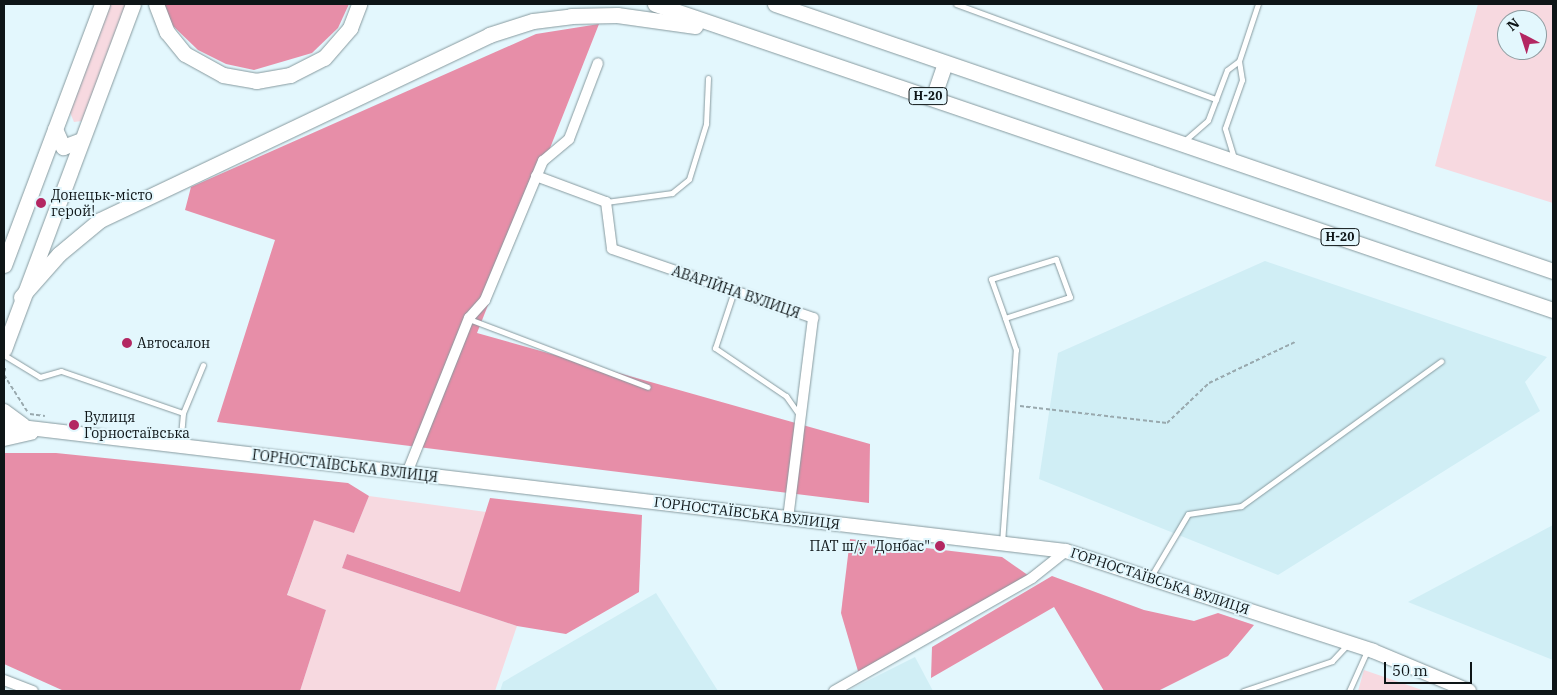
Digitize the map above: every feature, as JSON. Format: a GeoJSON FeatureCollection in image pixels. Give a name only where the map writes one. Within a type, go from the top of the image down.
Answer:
{"type":"FeatureCollection","features":[{"type":"Feature","properties":{"kind":"main road"},"geometry":{"type":"LineString","coordinates":[[4,265],[102,4]]}},
{"type":"Feature","properties":{"kind":"main road"},"geometry":{"type":"LineString","coordinates":[[4,349],[21,298],[133,4]]}},
{"type":"Feature","properties":{"kind":"main road"},"geometry":{"type":"LineString","coordinates":[[156,4],[167,32],[186,54],[223,75],[256,81],[290,75],[324,58],[350,28],[359,4]]}},
{"type":"Feature","properties":{"kind":"main road","name":"Н-20"},"geometry":{"type":"LineString","coordinates":[[655,4],[728,32],[933,98],[1553,310]]}},
{"type":"Feature","properties":{"kind":"main road"},"geometry":{"type":"LineString","coordinates":[[776,4],[1553,271]]}},
{"type":"Feature","properties":{"kind":"main road"},"geometry":{"type":"LineString","coordinates":[[21,298],[59,254],[100,220],[489,36],[533,21],[616,15],[728,32]]}},
{"type":"Feature","properties":{"kind":"main road"},"geometry":{"type":"LineString","coordinates":[[933,98],[945,63]]}},
{"type":"Feature","properties":{"kind":"main road"},"geometry":{"type":"LineString","coordinates":[[55,129],[61,146],[74,146],[81,140]]}},
{"type":"Feature","properties":{"kind":"main road"},"geometry":{"type":"LineString","coordinates":[[4,411],[31,429]]}},
{"type":"Feature","properties":{"kind":"main road"},"geometry":{"type":"LineString","coordinates":[[4,439],[51,424]]}},
{"type":"Feature","properties":{"kind":"main road","name":"ГОРНОСТАЇВСЬКА ВУЛИЦЯ"},"geometry":{"type":"LineString","coordinates":[[4,425],[31,429],[51,424],[180,446],[1066,551],[1349,643],[1469,691]]}},
{"type":"Feature","properties":{"kind":"street"},"geometry":{"type":"LineString","coordinates":[[407,473],[469,318],[485,300],[543,161],[569,139],[598,64]]}},
{"type":"Feature","properties":{"kind":"street"},"geometry":{"type":"LineString","coordinates":[[536,176],[606,202]]}},
{"type":"Feature","properties":{"kind":"street","name":"АВАРІЙНА ВУЛИЦЯ"},"geometry":{"type":"LineString","coordinates":[[606,202],[612,249],[813,318],[788,518]]}},
{"type":"Feature","properties":{"kind":"street"},"geometry":{"type":"LineString","coordinates":[[834,691],[1032,578],[1066,551]]}},
{"type":"Feature","properties":{"kind":"street"},"geometry":{"type":"LineString","coordinates":[[4,680],[33,691]]}},
{"type":"Feature","properties":{"kind":"lane"},"geometry":{"type":"LineString","coordinates":[[956,4],[1216,99]]}},
{"type":"Feature","properties":{"kind":"lane"},"geometry":{"type":"LineString","coordinates":[[1234,161],[1225,128],[1242,80],[1239,61],[1258,4]]}},
{"type":"Feature","properties":{"kind":"lane"},"geometry":{"type":"LineString","coordinates":[[1182,143],[1208,120],[1227,70],[1239,61]]}},
{"type":"Feature","properties":{"kind":"lane"},"geometry":{"type":"LineString","coordinates":[[606,202],[672,193],[689,179],[706,124],[708,78]]}},
{"type":"Feature","properties":{"kind":"lane"},"geometry":{"type":"LineString","coordinates":[[1002,543],[1016,350],[991,279],[1056,259],[1070,297],[1005,318]]}},
{"type":"Feature","properties":{"kind":"lane"},"geometry":{"type":"LineString","coordinates":[[734,291],[715,348],[786,396],[801,417]]}},
{"type":"Feature","properties":{"kind":"lane"},"geometry":{"type":"LineString","coordinates":[[469,318],[648,387]]}},
{"type":"Feature","properties":{"kind":"lane"},"geometry":{"type":"LineString","coordinates":[[4,355],[40,377],[61,371],[183,413]]}},
{"type":"Feature","properties":{"kind":"lane"},"geometry":{"type":"LineString","coordinates":[[1150,578],[1188,514],[1241,506],[1441,361]]}},
{"type":"Feature","properties":{"kind":"lane"},"geometry":{"type":"LineString","coordinates":[[180,446],[183,413],[203,365]]}},
{"type":"Feature","properties":{"kind":"lane"},"geometry":{"type":"LineString","coordinates":[[1243,691],[1332,661],[1349,643]]}},
{"type":"Feature","properties":{"kind":"lane"},"geometry":{"type":"LineString","coordinates":[[1349,691],[1368,650]]}},
{"type":"Feature","properties":{"kind":"path"},"geometry":{"type":"LineString","coordinates":[[1012,406],[1167,423],[1209,383],[1295,342]]}},
{"type":"Feature","properties":{"kind":"path"},"geometry":{"type":"LineString","coordinates":[[4,375],[28,413],[51,424]]}},
{"type":"Feature","properties":{"kind":"shaded area"},"geometry":{"type":"Polygon","coordinates":[[[109,4],[128,4],[82,121],[74,122],[69,110],[109,4]]]}},
{"type":"Feature","properties":{"kind":"shaded area"},"geometry":{"type":"Polygon","coordinates":[[[163,4],[349,4],[338,28],[312,53],[254,70],[226,64],[198,50],[171,24],[163,4]]]}},
{"type":"Feature","properties":{"kind":"shaded area"},"geometry":{"type":"Polygon","coordinates":[[[1478,4],[1553,4],[1553,203],[1435,166],[1478,4]]]}},
{"type":"Feature","properties":{"kind":"shaded area"},"geometry":{"type":"Polygon","coordinates":[[[599,24],[477,333],[870,444],[869,503],[217,422],[275,240],[185,210],[191,187],[536,34],[599,24]]]}},
{"type":"Feature","properties":{"kind":"shaded area"},"geometry":{"type":"Polygon","coordinates":[[[1265,261],[1547,357],[1525,382],[1540,411],[1278,575],[1039,479],[1058,353],[1265,261]]]}},
{"type":"Feature","properties":{"kind":"shaded area"},"geometry":{"type":"Polygon","coordinates":[[[4,453],[56,453],[348,483],[369,496],[354,533],[314,520],[287,595],[326,610],[300,691],[64,691],[4,664],[4,453]]]}},
{"type":"Feature","properties":{"kind":"shaded area"},"geometry":{"type":"Polygon","coordinates":[[[369,496],[486,512],[461,592],[347,554],[342,568],[517,626],[495,691],[300,691],[326,610],[287,596],[314,519],[354,533],[369,496]]]}},
{"type":"Feature","properties":{"kind":"shaded area"},"geometry":{"type":"Polygon","coordinates":[[[490,498],[642,515],[639,592],[566,634],[517,626],[342,568],[347,554],[460,592],[490,498]]]}},
{"type":"Feature","properties":{"kind":"shaded area"},"geometry":{"type":"Polygon","coordinates":[[[1553,525],[1553,660],[1408,602],[1553,525]]]}},
{"type":"Feature","properties":{"kind":"shaded area"},"geometry":{"type":"Polygon","coordinates":[[[850,539],[1002,557],[1032,578],[860,678],[841,613],[850,539]]]}},
{"type":"Feature","properties":{"kind":"shaded area"},"geometry":{"type":"Polygon","coordinates":[[[1052,576],[1144,610],[1194,621],[1218,613],[1254,625],[1228,656],[1158,691],[1104,691],[1054,607],[931,678],[932,647],[1052,576]]]}},
{"type":"Feature","properties":{"kind":"shaded area"},"geometry":{"type":"Polygon","coordinates":[[[656,593],[718,691],[500,691],[503,682],[656,593]]]}},
{"type":"Feature","properties":{"kind":"shaded area"},"geometry":{"type":"Polygon","coordinates":[[[915,657],[933,691],[847,691],[915,657]]]}},
{"type":"Feature","properties":{"kind":"shaded area"},"geometry":{"type":"Polygon","coordinates":[[[1364,670],[1425,691],[1358,691],[1364,670]]]}},
{"type":"Feature","properties":{"kind":"place","name":"Донецьк-місто герой!"},"geometry":{"type":"Point","coordinates":[41,203]}},
{"type":"Feature","properties":{"kind":"place","name":"Автосалон"},"geometry":{"type":"Point","coordinates":[127,343]}},
{"type":"Feature","properties":{"kind":"place","name":"Вулиця Горностаївська"},"geometry":{"type":"Point","coordinates":[74,425]}},
{"type":"Feature","properties":{"kind":"place","name":"ПАТ ш/у \"Донбас\""},"geometry":{"type":"Point","coordinates":[940,546]}}]}
